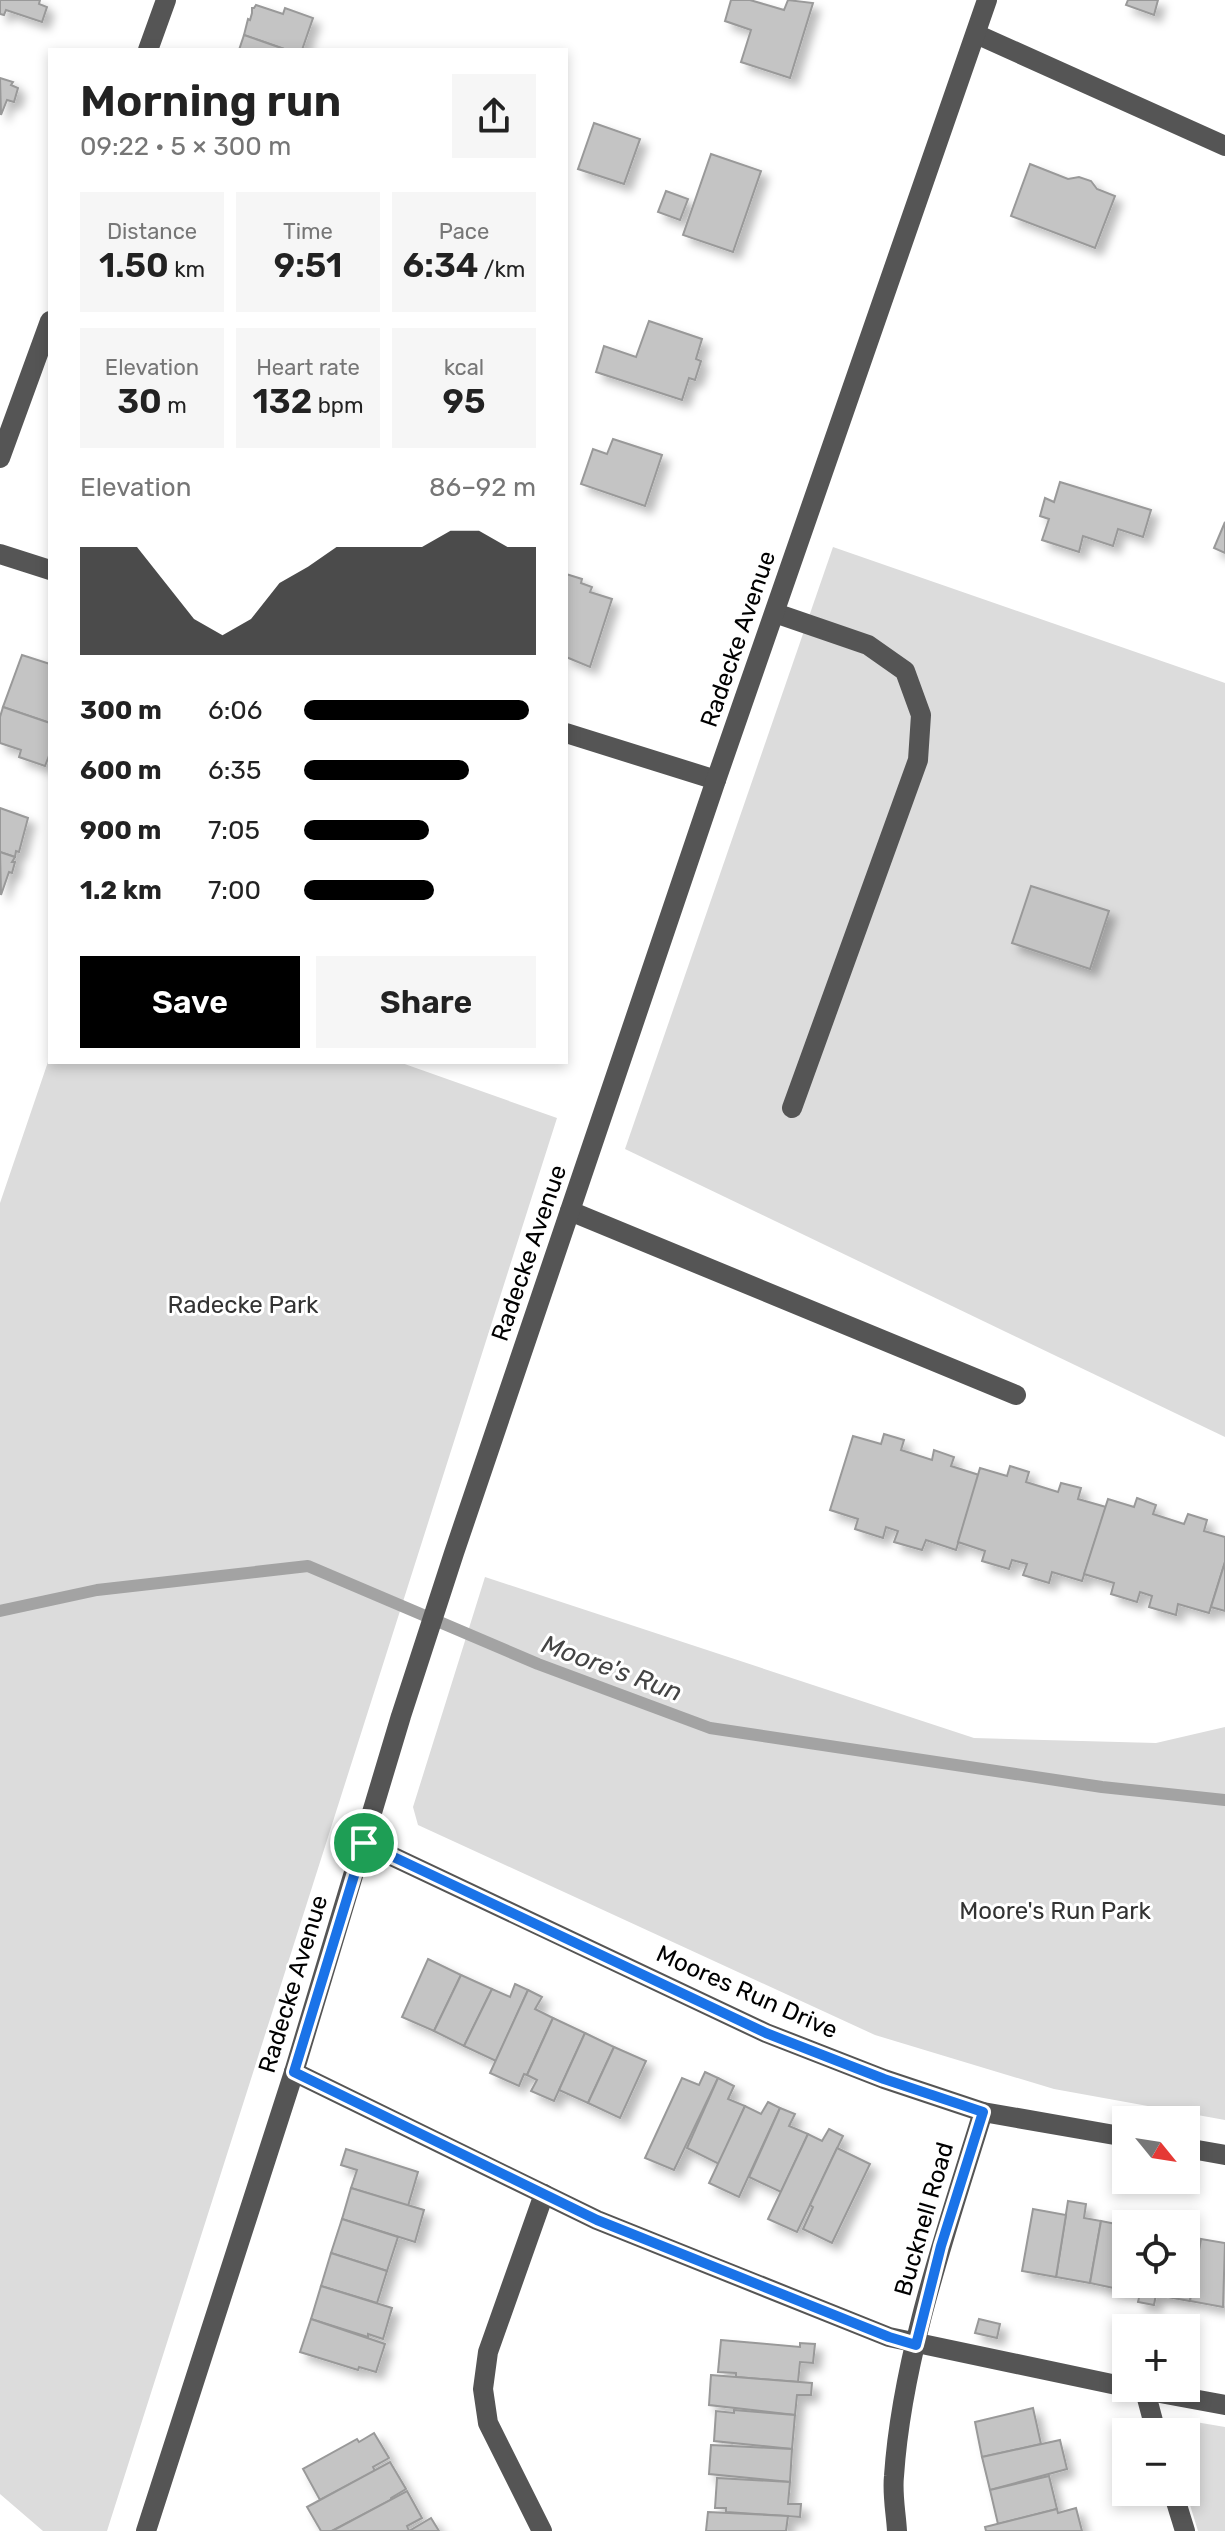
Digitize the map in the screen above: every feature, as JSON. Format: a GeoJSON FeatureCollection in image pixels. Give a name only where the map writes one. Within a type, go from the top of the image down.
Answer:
{"type":"FeatureCollection","features":[{"type":"Feature","properties":{"kind":"street"},"geometry":{"type":"LineString","coordinates":[[149,48],[166,0]]}},
{"type":"Feature","properties":{"kind":"street","name":"Radecke Avenue"},"geometry":{"type":"LineString","coordinates":[[146,2531],[294,2072],[401,1716],[454,1553],[716,780],[987,0]]}},
{"type":"Feature","properties":{"kind":"street"},"geometry":{"type":"LineString","coordinates":[[976,34],[1225,146]]}},
{"type":"Feature","properties":{"kind":"street"},"geometry":{"type":"LineString","coordinates":[[0,458],[48,326]]}},
{"type":"Feature","properties":{"kind":"street"},"geometry":{"type":"LineString","coordinates":[[0,554],[48,569]]}},
{"type":"Feature","properties":{"kind":"street"},"geometry":{"type":"LineString","coordinates":[[775,613],[868,645],[905,671],[921,715],[918,760],[792,1108]]}},
{"type":"Feature","properties":{"kind":"street"},"geometry":{"type":"LineString","coordinates":[[568,734],[716,780]]}},
{"type":"Feature","properties":{"kind":"street"},"geometry":{"type":"LineString","coordinates":[[570,1211],[1016,1395]]}},
{"type":"Feature","properties":{"kind":"street","name":"Moores Run Drive"},"geometry":{"type":"LineString","coordinates":[[364,1843],[766,2033],[884,2079],[983,2112],[1112,2135]]}},
{"type":"Feature","properties":{"kind":"street"},"geometry":{"type":"LineString","coordinates":[[294,2072],[597,2220],[889,2337],[1112,2383]]}},
{"type":"Feature","properties":{"kind":"street","name":"Bucknell Road"},"geometry":{"type":"LineString","coordinates":[[897,2531],[893,2479],[900,2412],[941,2246],[983,2112]]}},
{"type":"Feature","properties":{"kind":"street"},"geometry":{"type":"LineString","coordinates":[[1200,2151],[1225,2155]]}},
{"type":"Feature","properties":{"kind":"street"},"geometry":{"type":"LineString","coordinates":[[542,2531],[488,2423],[483,2389],[488,2352],[544,2194]]}},
{"type":"Feature","properties":{"kind":"street"},"geometry":{"type":"LineString","coordinates":[[1200,2400],[1225,2405]]}},
{"type":"Feature","properties":{"kind":"street"},"geometry":{"type":"LineString","coordinates":[[1177,2506],[1185,2531]]}},
{"type":"Feature","properties":{"kind":"green space"},"geometry":{"type":"Polygon","coordinates":[[[833,547],[1225,683],[1225,1437],[625,1149],[833,547]]]}},
{"type":"Feature","properties":{"kind":"green space","name":"Radecke Park"},"geometry":{"type":"Polygon","coordinates":[[[48,1062],[405,1064],[557,1118],[107,2531],[43,2531],[0,2494],[0,1203],[48,1062]]]}},
{"type":"Feature","properties":{"kind":"green space","name":"Moore's Run Park"},"geometry":{"type":"Polygon","coordinates":[[[485,1577],[974,1738],[1156,1743],[1225,1727],[1225,2120],[1200,2115],[1200,2106],[1148,2106],[1054,2089],[875,2035],[418,1825],[413,1807],[485,1577]]]}},
{"type":"Feature","properties":{"kind":"green space"},"geometry":{"type":"Polygon","coordinates":[[[1200,2423],[1225,2427],[1225,2531],[1198,2531],[1190,2506],[1200,2506],[1200,2423]]]}},
{"type":"Feature","properties":{"kind":"building"},"geometry":{"type":"Polygon","coordinates":[[[0,0],[40,0],[39,4],[47,7],[42,22],[6,10],[4,15],[0,14],[0,0]]]}},
{"type":"Feature","properties":{"kind":"building"},"geometry":{"type":"Polygon","coordinates":[[[731,0],[750,0],[784,10],[788,0],[813,3],[790,78],[741,62],[751,30],[725,21],[731,0]]]}},
{"type":"Feature","properties":{"kind":"building"},"geometry":{"type":"Polygon","coordinates":[[[1128,0],[1158,0],[1154,15],[1126,5],[1128,0]]]}},
{"type":"Feature","properties":{"kind":"building"},"geometry":{"type":"Polygon","coordinates":[[[256,5],[283,14],[285,8],[313,18],[303,48],[281,48],[244,35],[256,5]]]}},
{"type":"Feature","properties":{"kind":"building"},"geometry":{"type":"Polygon","coordinates":[[[244,35],[281,48],[240,48],[244,35]]]}},
{"type":"Feature","properties":{"kind":"building"},"geometry":{"type":"Polygon","coordinates":[[[0,78],[13,82],[11,85],[18,88],[14,102],[7,100],[1,115],[0,78]]]}},
{"type":"Feature","properties":{"kind":"building"},"geometry":{"type":"Polygon","coordinates":[[[594,123],[640,139],[624,184],[578,169],[594,123]]]}},
{"type":"Feature","properties":{"kind":"building"},"geometry":{"type":"Polygon","coordinates":[[[711,154],[761,171],[733,252],[683,235],[711,154]]]}},
{"type":"Feature","properties":{"kind":"building"},"geometry":{"type":"Polygon","coordinates":[[[1030,164],[1068,179],[1079,177],[1091,181],[1097,189],[1115,196],[1095,248],[1011,216],[1030,164]]]}},
{"type":"Feature","properties":{"kind":"building"},"geometry":{"type":"Polygon","coordinates":[[[666,191],[688,199],[680,220],[658,212],[666,191]]]}},
{"type":"Feature","properties":{"kind":"building"},"geometry":{"type":"Polygon","coordinates":[[[649,321],[702,339],[696,359],[701,361],[695,380],[689,378],[682,400],[596,372],[604,346],[636,357],[649,321]]]}},
{"type":"Feature","properties":{"kind":"building"},"geometry":{"type":"Polygon","coordinates":[[[613,439],[662,455],[645,506],[581,484],[593,449],[607,454],[613,439]]]}},
{"type":"Feature","properties":{"kind":"building"},"geometry":{"type":"Polygon","coordinates":[[[1060,482],[1151,510],[1143,537],[1118,529],[1113,546],[1083,536],[1079,552],[1042,540],[1049,519],[1040,516],[1045,498],[1054,502],[1060,482]]]}},
{"type":"Feature","properties":{"kind":"building"},"geometry":{"type":"Polygon","coordinates":[[[1225,522],[1225,553],[1214,548],[1225,522]]]}},
{"type":"Feature","properties":{"kind":"building"},"geometry":{"type":"Polygon","coordinates":[[[568,575],[582,579],[581,583],[592,587],[590,592],[612,599],[590,667],[568,658],[568,575]]]}},
{"type":"Feature","properties":{"kind":"building"},"geometry":{"type":"Polygon","coordinates":[[[22,655],[48,663],[48,722],[3,707],[22,655]]]}},
{"type":"Feature","properties":{"kind":"building"},"geometry":{"type":"Polygon","coordinates":[[[3,707],[48,722],[48,758],[45,766],[19,757],[21,750],[0,743],[3,707]]]}},
{"type":"Feature","properties":{"kind":"building"},"geometry":{"type":"Polygon","coordinates":[[[0,808],[28,818],[15,857],[0,852],[0,808]]]}},
{"type":"Feature","properties":{"kind":"building"},"geometry":{"type":"Polygon","coordinates":[[[0,852],[15,857],[12,873],[9,872],[1,895],[0,852]]]}},
{"type":"Feature","properties":{"kind":"building"},"geometry":{"type":"Polygon","coordinates":[[[1031,886],[1109,911],[1090,969],[1012,943],[1031,886]]]}},
{"type":"Feature","properties":{"kind":"building"},"geometry":{"type":"Polygon","coordinates":[[[884,1434],[904,1440],[901,1450],[932,1460],[934,1450],[954,1457],[951,1466],[979,1475],[956,1550],[926,1540],[922,1550],[894,1542],[898,1531],[886,1527],[883,1538],[855,1529],[858,1519],[830,1510],[853,1436],[881,1444],[884,1434]]]}},
{"type":"Feature","properties":{"kind":"building"},"geometry":{"type":"Polygon","coordinates":[[[1010,1466],[1029,1472],[1026,1482],[1058,1492],[1061,1483],[1081,1488],[1078,1499],[1106,1507],[1082,1581],[1052,1572],[1049,1583],[1023,1575],[1027,1564],[1012,1560],[1009,1569],[982,1561],[985,1551],[958,1542],[980,1468],[1007,1476],[1010,1466]]]}},
{"type":"Feature","properties":{"kind":"building"},"geometry":{"type":"Polygon","coordinates":[[[1137,1498],[1156,1505],[1153,1514],[1184,1524],[1188,1514],[1207,1520],[1204,1531],[1225,1537],[1225,1562],[1209,1613],[1178,1604],[1176,1615],[1149,1607],[1152,1596],[1140,1592],[1137,1602],[1111,1594],[1114,1583],[1084,1574],[1108,1499],[1134,1507],[1137,1498]]]}},
{"type":"Feature","properties":{"kind":"building"},"geometry":{"type":"Polygon","coordinates":[[[1225,1562],[1225,1611],[1211,1607],[1225,1562]]]}},
{"type":"Feature","properties":{"kind":"building"},"geometry":{"type":"Polygon","coordinates":[[[428,1959],[461,1975],[434,2031],[402,2017],[428,1959]]]}},
{"type":"Feature","properties":{"kind":"building"},"geometry":{"type":"Polygon","coordinates":[[[461,1975],[492,1989],[464,2046],[434,2031],[461,1975]]]}},
{"type":"Feature","properties":{"kind":"building"},"geometry":{"type":"Polygon","coordinates":[[[515,1984],[528,1990],[496,2061],[464,2046],[492,1989],[510,1997],[515,1984]]]}},
{"type":"Feature","properties":{"kind":"building"},"geometry":{"type":"Polygon","coordinates":[[[528,1990],[542,1997],[535,2009],[553,2018],[519,2086],[490,2073],[528,1990]]]}},
{"type":"Feature","properties":{"kind":"building"},"geometry":{"type":"Polygon","coordinates":[[[553,2018],[585,2033],[554,2101],[531,2091],[537,2080],[527,2075],[553,2018]]]}},
{"type":"Feature","properties":{"kind":"building"},"geometry":{"type":"Polygon","coordinates":[[[585,2033],[614,2047],[588,2103],[559,2090],[585,2033]]]}},
{"type":"Feature","properties":{"kind":"building"},"geometry":{"type":"Polygon","coordinates":[[[614,2047],[646,2061],[620,2118],[588,2103],[614,2047]]]}},
{"type":"Feature","properties":{"kind":"building"},"geometry":{"type":"Polygon","coordinates":[[[705,2072],[718,2078],[674,2170],[645,2158],[682,2078],[699,2085],[705,2072]]]}},
{"type":"Feature","properties":{"kind":"building"},"geometry":{"type":"Polygon","coordinates":[[[718,2078],[734,2086],[728,2099],[745,2106],[719,2164],[687,2148],[718,2078]]]}},
{"type":"Feature","properties":{"kind":"building"},"geometry":{"type":"Polygon","coordinates":[[[768,2102],[780,2108],[739,2197],[709,2183],[745,2106],[761,2114],[768,2102]]]}},
{"type":"Feature","properties":{"kind":"building"},"geometry":{"type":"Polygon","coordinates":[[[780,2108],[795,2114],[789,2126],[808,2134],[781,2192],[749,2177],[780,2108]]]}},
{"type":"Feature","properties":{"kind":"building"},"geometry":{"type":"Polygon","coordinates":[[[829,2129],[843,2136],[797,2232],[768,2219],[808,2134],[822,2141],[829,2129]]]}},
{"type":"Feature","properties":{"kind":"building"},"geometry":{"type":"Polygon","coordinates":[[[837,2148],[870,2164],[832,2243],[803,2229],[813,2207],[810,2205],[837,2148]]]}},
{"type":"Feature","properties":{"kind":"building"},"geometry":{"type":"Polygon","coordinates":[[[346,2149],[418,2172],[408,2206],[351,2188],[357,2170],[341,2165],[346,2149]]]}},
{"type":"Feature","properties":{"kind":"building"},"geometry":{"type":"Polygon","coordinates":[[[351,2188],[424,2210],[415,2242],[342,2219],[351,2188]]]}},
{"type":"Feature","properties":{"kind":"building"},"geometry":{"type":"Polygon","coordinates":[[[1068,2201],[1086,2204],[1084,2218],[1101,2221],[1090,2283],[1056,2277],[1068,2201]]]}},
{"type":"Feature","properties":{"kind":"building"},"geometry":{"type":"Polygon","coordinates":[[[1033,2209],[1066,2215],[1056,2277],[1022,2271],[1033,2209]]]}},
{"type":"Feature","properties":{"kind":"building"},"geometry":{"type":"Polygon","coordinates":[[[342,2219],[398,2237],[387,2271],[331,2253],[342,2219]]]}},
{"type":"Feature","properties":{"kind":"building"},"geometry":{"type":"Polygon","coordinates":[[[1101,2221],[1112,2223],[1112,2288],[1090,2283],[1101,2221]]]}},
{"type":"Feature","properties":{"kind":"building"},"geometry":{"type":"Polygon","coordinates":[[[1201,2239],[1225,2243],[1223,2307],[1190,2301],[1191,2298],[1200,2298],[1201,2239]]]}},
{"type":"Feature","properties":{"kind":"building"},"geometry":{"type":"Polygon","coordinates":[[[331,2253],[387,2271],[377,2303],[321,2286],[331,2253]]]}},
{"type":"Feature","properties":{"kind":"building"},"geometry":{"type":"Polygon","coordinates":[[[321,2286],[392,2308],[383,2339],[311,2319],[321,2286]]]}},
{"type":"Feature","properties":{"kind":"building"},"geometry":{"type":"Polygon","coordinates":[[[1139,2298],[1155,2298],[1154,2305],[1138,2302],[1139,2298]]]}},
{"type":"Feature","properties":{"kind":"building"},"geometry":{"type":"Polygon","coordinates":[[[311,2319],[385,2344],[376,2372],[359,2367],[358,2370],[300,2352],[311,2319]]]}},
{"type":"Feature","properties":{"kind":"building"},"geometry":{"type":"Polygon","coordinates":[[[979,2319],[1000,2324],[997,2338],[975,2333],[979,2319]]]}},
{"type":"Feature","properties":{"kind":"building"},"geometry":{"type":"Polygon","coordinates":[[[721,2340],[800,2347],[800,2343],[815,2344],[813,2363],[800,2362],[798,2382],[736,2377],[736,2373],[718,2372],[721,2340]]]}},
{"type":"Feature","properties":{"kind":"building"},"geometry":{"type":"Polygon","coordinates":[[[711,2375],[812,2383],[811,2395],[797,2395],[795,2415],[709,2405],[711,2375]]]}},
{"type":"Feature","properties":{"kind":"building"},"geometry":{"type":"Polygon","coordinates":[[[1033,2408],[1041,2444],[982,2457],[975,2422],[1033,2408]]]}},
{"type":"Feature","properties":{"kind":"building"},"geometry":{"type":"Polygon","coordinates":[[[734,2410],[795,2415],[792,2449],[714,2441],[716,2411],[734,2413],[734,2410]]]}},
{"type":"Feature","properties":{"kind":"building"},"geometry":{"type":"Polygon","coordinates":[[[374,2433],[389,2458],[373,2467],[375,2471],[320,2500],[303,2469],[374,2433]]]}},
{"type":"Feature","properties":{"kind":"building"},"geometry":{"type":"Polygon","coordinates":[[[1060,2440],[1067,2469],[990,2490],[982,2457],[1060,2440]]]}},
{"type":"Feature","properties":{"kind":"building"},"geometry":{"type":"Polygon","coordinates":[[[711,2445],[792,2449],[790,2482],[709,2474],[711,2445]]]}},
{"type":"Feature","properties":{"kind":"building"},"geometry":{"type":"Polygon","coordinates":[[[390,2462],[406,2489],[332,2531],[321,2531],[307,2507],[390,2462]]]}},
{"type":"Feature","properties":{"kind":"building"},"geometry":{"type":"Polygon","coordinates":[[[1049,2476],[1057,2509],[998,2524],[990,2490],[1049,2476]]]}},
{"type":"Feature","properties":{"kind":"building"},"geometry":{"type":"Polygon","coordinates":[[[717,2478],[790,2482],[788,2504],[801,2504],[800,2517],[726,2512],[726,2508],[715,2508],[717,2478]]]}},
{"type":"Feature","properties":{"kind":"building"},"geometry":{"type":"Polygon","coordinates":[[[407,2491],[422,2518],[407,2526],[409,2531],[332,2531],[407,2491]]]}},
{"type":"Feature","properties":{"kind":"building"},"geometry":{"type":"Polygon","coordinates":[[[1076,2508],[1082,2531],[986,2531],[985,2527],[1057,2509],[1058,2513],[1076,2508]]]}},
{"type":"Feature","properties":{"kind":"building"},"geometry":{"type":"Polygon","coordinates":[[[708,2512],[788,2516],[786,2531],[706,2531],[708,2512]]]}},
{"type":"Feature","properties":{"kind":"building"},"geometry":{"type":"Polygon","coordinates":[[[431,2518],[439,2531],[409,2531],[431,2518]]]}},
{"type":"Feature","properties":{"kind":"waterway","name":"Moore's Run"},"geometry":{"type":"LineString","coordinates":[[0,1611],[97,1590],[308,1566],[538,1664],[710,1728],[1102,1787],[1225,1800]]}},
{"type":"Feature","properties":{"kind":"route"},"geometry":{"type":"LineString","coordinates":[[364,1843],[766,2033],[884,2079],[983,2112],[941,2246],[916,2345],[889,2337],[597,2220],[294,2072],[364,1843]]}}]}
